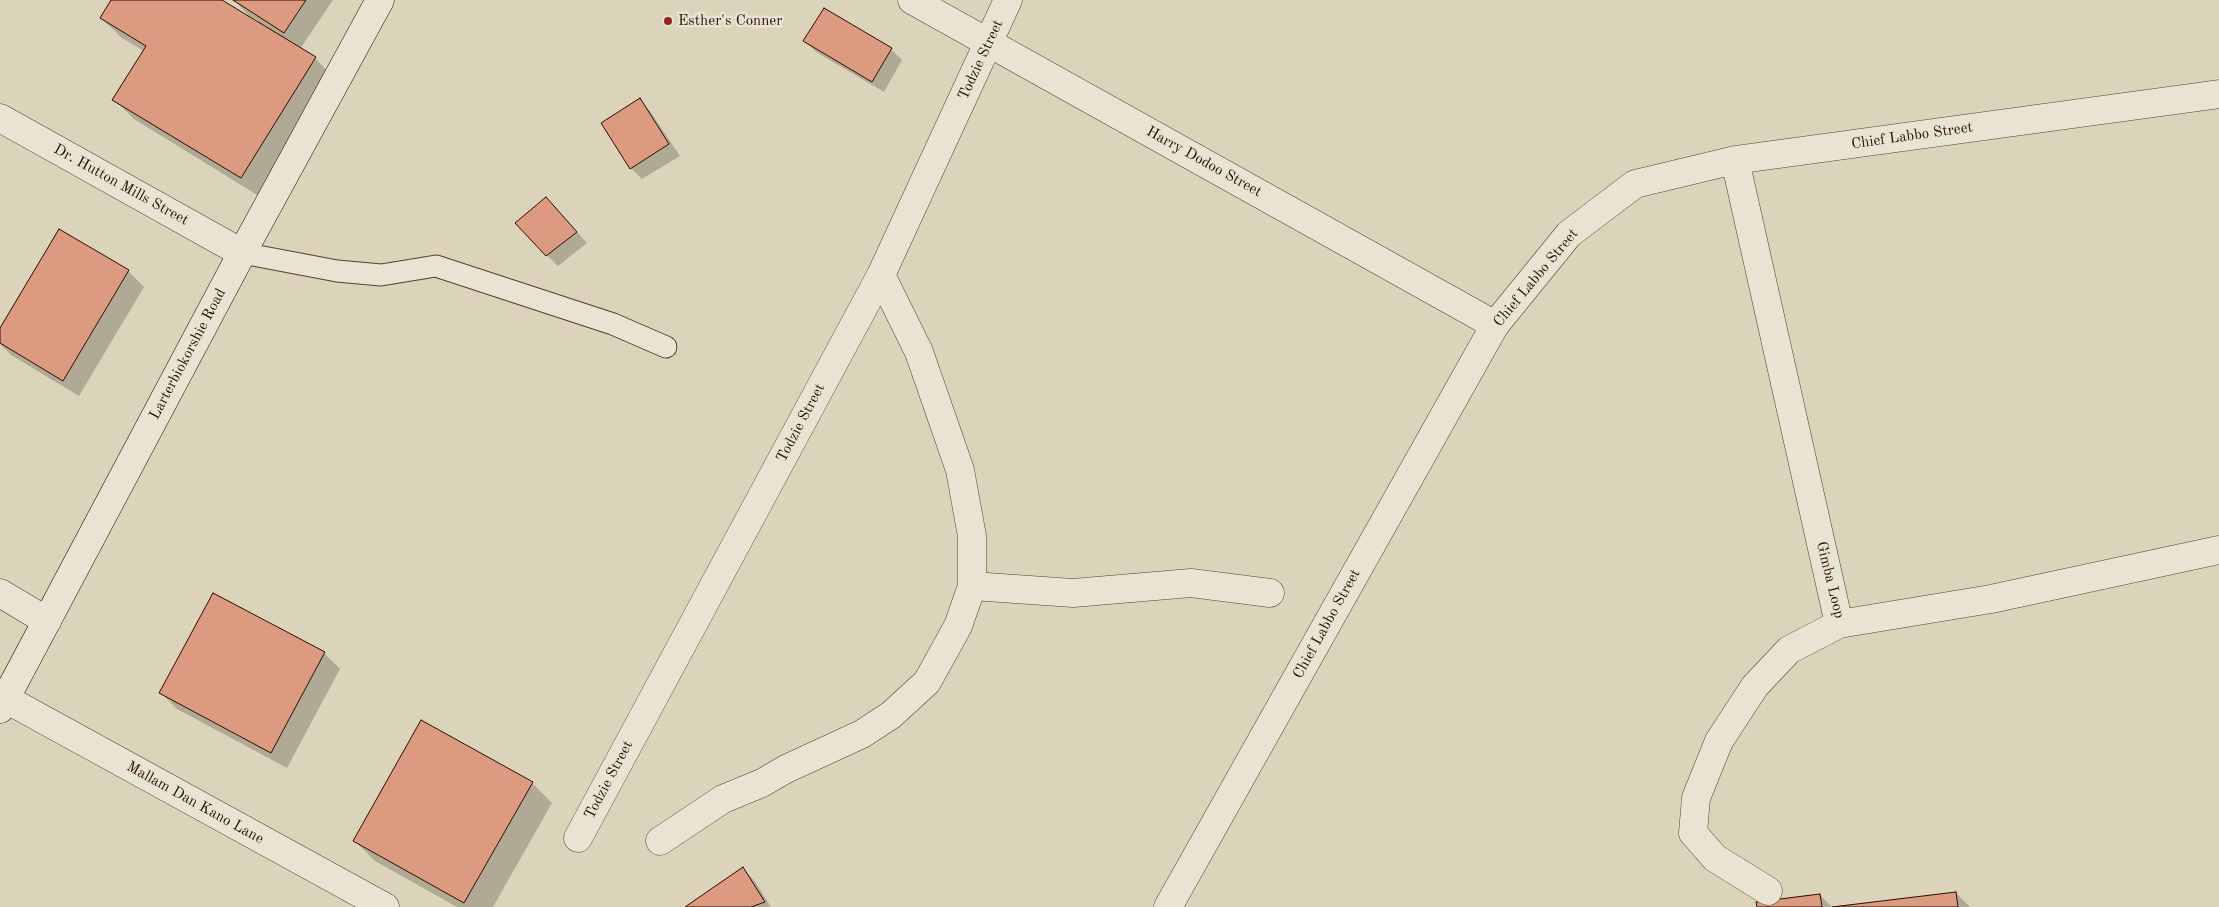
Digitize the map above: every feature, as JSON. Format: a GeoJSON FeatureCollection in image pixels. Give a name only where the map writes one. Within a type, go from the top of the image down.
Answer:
{"type":"FeatureCollection","features":[{"type":"Feature","properties":{"kind":"street","name":"Larterbiokorshie Road"},"geometry":{"type":"LineString","coordinates":[[3,704],[242,253],[380,0]]}},
{"type":"Feature","properties":{"kind":"street","name":"Harry Dodoo Street"},"geometry":{"type":"LineString","coordinates":[[912,0],[1495,325]]}},
{"type":"Feature","properties":{"kind":"street","name":"Todzie Street"},"geometry":{"type":"LineString","coordinates":[[578,838],[881,275],[1008,0]]}},
{"type":"Feature","properties":{"kind":"street","name":"Chief Labbo Street"},"geometry":{"type":"LineString","coordinates":[[1168,907],[1495,325],[1569,234],[1635,184],[1736,160],[2219,94]]}},
{"type":"Feature","properties":{"kind":"street","name":"Dr. Hutton Mills Street"},"geometry":{"type":"LineString","coordinates":[[0,118],[242,253]]}},
{"type":"Feature","properties":{"kind":"street","name":"Gimba Loop"},"geometry":{"type":"LineString","coordinates":[[1736,160],[1839,624],[1991,599],[2219,550]]}},
{"type":"Feature","properties":{"kind":"street"},"geometry":{"type":"LineString","coordinates":[[660,841],[723,799],[762,783],[786,769],[862,734],[891,715],[927,682],[958,626],[972,586],[972,536],[960,470],[919,352],[881,275]]}},
{"type":"Feature","properties":{"kind":"street"},"geometry":{"type":"LineString","coordinates":[[972,586],[1073,593],[1191,583],[1270,593]]}},
{"type":"Feature","properties":{"kind":"street"},"geometry":{"type":"LineString","coordinates":[[0,593],[47,621]]}},
{"type":"Feature","properties":{"kind":"street"},"geometry":{"type":"LineString","coordinates":[[1768,891],[1715,858],[1693,833],[1696,798],[1719,741],[1755,686],[1789,650],[1839,624]]}},
{"type":"Feature","properties":{"kind":"street","name":"Mallam Dan Kano Lane"},"geometry":{"type":"LineString","coordinates":[[3,704],[385,907]]}},
{"type":"Feature","properties":{"kind":"lane"},"geometry":{"type":"LineString","coordinates":[[242,253],[337,271],[381,275],[436,266],[613,324],[666,347]]}},
{"type":"Feature","properties":{"kind":"building"},"geometry":{"type":"Polygon","coordinates":[[[111,0],[222,0],[316,57],[241,178],[112,100],[146,46],[100,18],[111,0]]]}},
{"type":"Feature","properties":{"kind":"building"},"geometry":{"type":"Polygon","coordinates":[[[233,0],[306,0],[284,33],[233,0]]]}},
{"type":"Feature","properties":{"kind":"building"},"geometry":{"type":"Polygon","coordinates":[[[824,8],[892,48],[872,82],[803,41],[824,8]]]}},
{"type":"Feature","properties":{"kind":"building"},"geometry":{"type":"Polygon","coordinates":[[[640,98],[669,144],[630,169],[601,123],[640,98]]]}},
{"type":"Feature","properties":{"kind":"building"},"geometry":{"type":"Polygon","coordinates":[[[546,197],[577,232],[546,256],[515,223],[546,197]]]}},
{"type":"Feature","properties":{"kind":"building"},"geometry":{"type":"Polygon","coordinates":[[[59,229],[129,270],[63,381],[0,343],[0,328],[59,229]]]}},
{"type":"Feature","properties":{"kind":"building"},"geometry":{"type":"Polygon","coordinates":[[[213,593],[325,652],[271,753],[159,693],[213,593]]]}},
{"type":"Feature","properties":{"kind":"building"},"geometry":{"type":"Polygon","coordinates":[[[421,720],[533,782],[464,903],[353,841],[421,720]]]}},
{"type":"Feature","properties":{"kind":"building"},"geometry":{"type":"Polygon","coordinates":[[[743,867],[765,902],[751,907],[685,907],[743,867]]]}},
{"type":"Feature","properties":{"kind":"building"},"geometry":{"type":"Polygon","coordinates":[[[1956,892],[1958,907],[1832,907],[1956,892]]]}},
{"type":"Feature","properties":{"kind":"building"},"geometry":{"type":"Polygon","coordinates":[[[1820,894],[1822,907],[1757,907],[1756,902],[1820,894]]]}},
{"type":"Feature","properties":{"kind":"place","name":"Esther's Conner"},"geometry":{"type":"Point","coordinates":[668,21]}}]}
